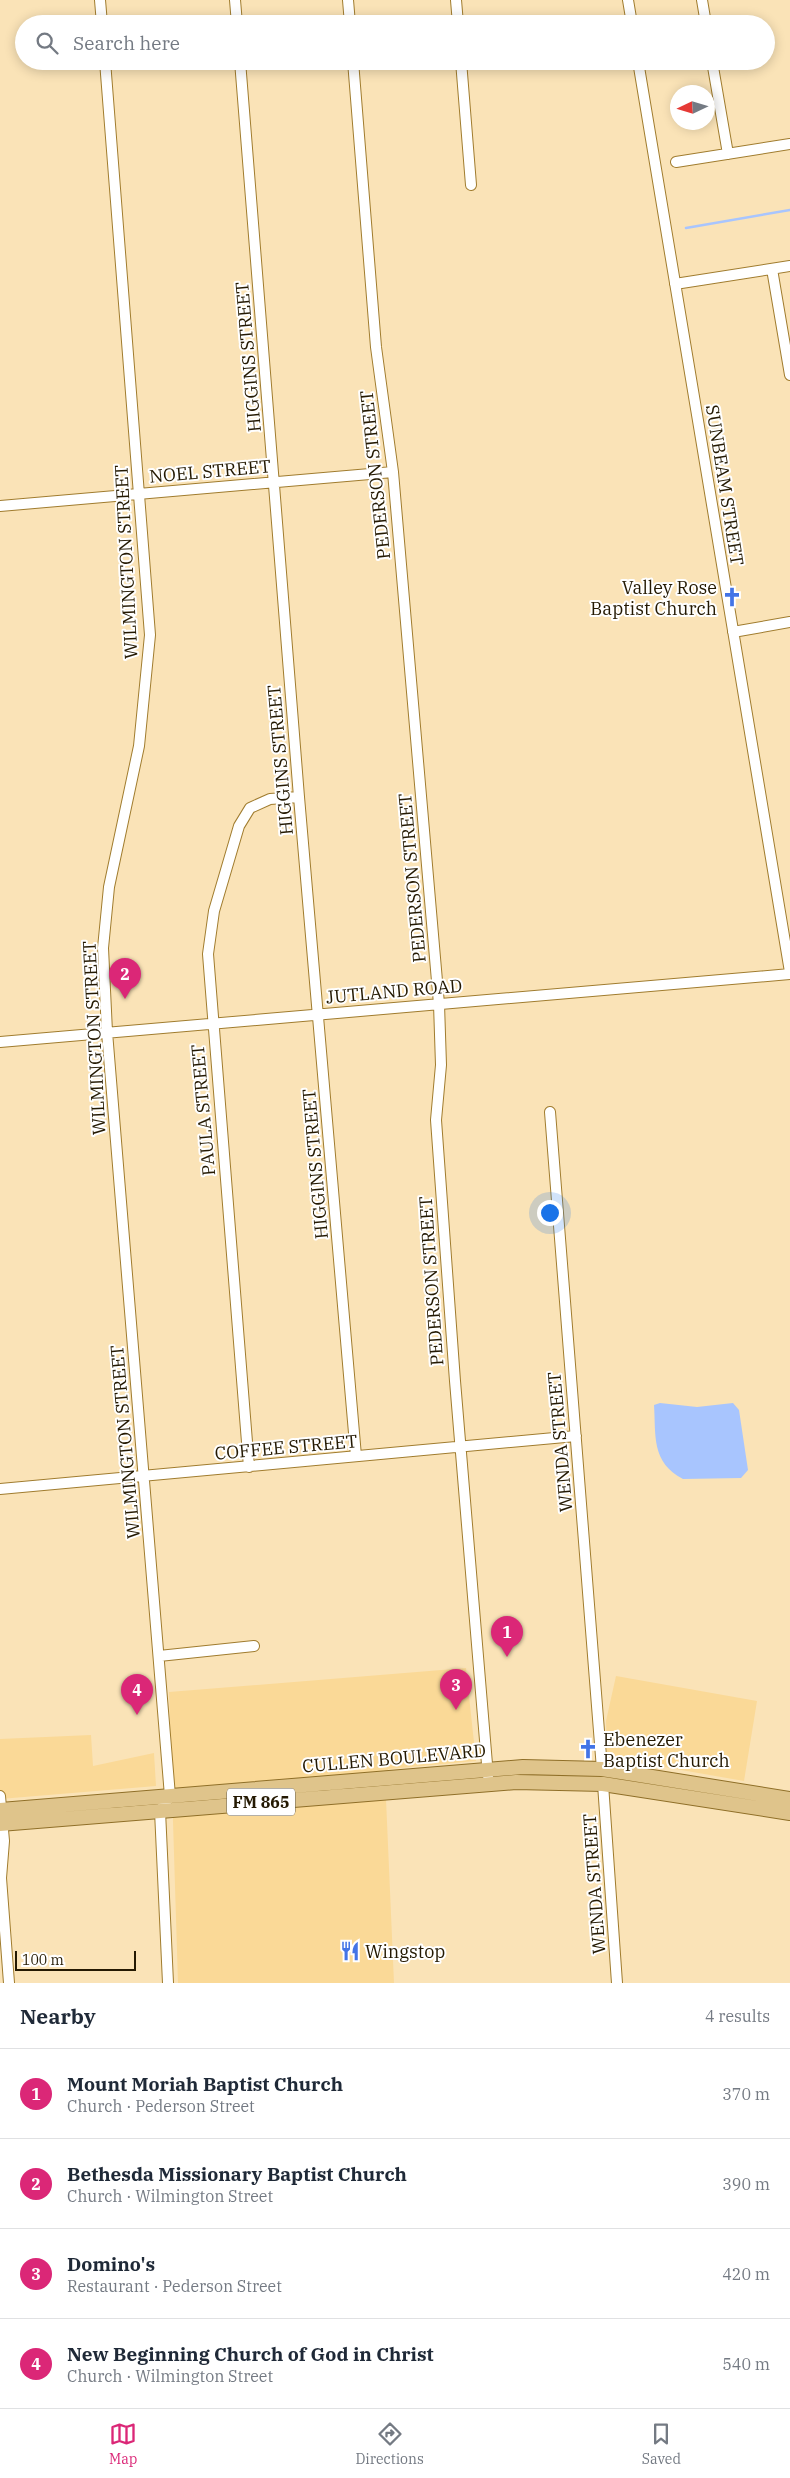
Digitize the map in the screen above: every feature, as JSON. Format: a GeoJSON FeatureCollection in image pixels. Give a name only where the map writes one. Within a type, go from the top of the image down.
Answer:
{"type":"FeatureCollection","features":[{"type":"Feature","properties":{"kind":"main road","name":"CULLEN BOULEVARD"},"geometry":{"type":"LineString","coordinates":[[1,1810],[170,1796],[392,1790],[552,1767],[602,1769],[790,1799]]}},
{"type":"Feature","properties":{"kind":"main road","name":"CULLEN BOULEVARD"},"geometry":{"type":"LineString","coordinates":[[1,1824],[160,1811],[383,1778],[488,1776],[603,1784],[790,1813]]}},
{"type":"Feature","properties":{"kind":"main road"},"geometry":{"type":"LineString","coordinates":[[383,1778],[392,1790]]}},
{"type":"Feature","properties":{"kind":"main road"},"geometry":{"type":"LineString","coordinates":[[676,1795],[687,1790],[720,1794],[724,1788]]}},
{"type":"Feature","properties":{"kind":"street"},"geometry":{"type":"LineString","coordinates":[[100,0],[101,15]]}},
{"type":"Feature","properties":{"kind":"street"},"geometry":{"type":"LineString","coordinates":[[235,0],[236,15]]}},
{"type":"Feature","properties":{"kind":"street"},"geometry":{"type":"LineString","coordinates":[[348,0],[349,15]]}},
{"type":"Feature","properties":{"kind":"street"},"geometry":{"type":"LineString","coordinates":[[456,0],[457,15]]}},
{"type":"Feature","properties":{"kind":"street"},"geometry":{"type":"LineString","coordinates":[[628,0],[630,15]]}},
{"type":"Feature","properties":{"kind":"street"},"geometry":{"type":"LineString","coordinates":[[702,0],[704,15]]}},
{"type":"Feature","properties":{"kind":"street","name":"WILMINGTON STREET"},"geometry":{"type":"LineString","coordinates":[[106,70],[150,635],[139,746],[109,887],[103,948],[107,1032],[170,1796]]}},
{"type":"Feature","properties":{"kind":"street","name":"HIGGINS STREET"},"geometry":{"type":"LineString","coordinates":[[241,70],[299,797],[356,1456]]}},
{"type":"Feature","properties":{"kind":"street","name":"PEDERSON STREET"},"geometry":{"type":"LineString","coordinates":[[354,70],[376,347],[394,472],[438,1004],[441,1065],[436,1120],[488,1776]]}},
{"type":"Feature","properties":{"kind":"street"},"geometry":{"type":"LineString","coordinates":[[462,70],[471,185]]}},
{"type":"Feature","properties":{"kind":"street","name":"SUNBEAM STREET"},"geometry":{"type":"LineString","coordinates":[[640,70],[790,973]]}},
{"type":"Feature","properties":{"kind":"street"},"geometry":{"type":"LineString","coordinates":[[714,70],[728,154]]}},
{"type":"Feature","properties":{"kind":"street"},"geometry":{"type":"LineString","coordinates":[[676,162],[790,144]]}},
{"type":"Feature","properties":{"kind":"street"},"geometry":{"type":"LineString","coordinates":[[676,284],[790,266]]}},
{"type":"Feature","properties":{"kind":"street"},"geometry":{"type":"LineString","coordinates":[[772,269],[790,375]]}},
{"type":"Feature","properties":{"kind":"street","name":"NOEL STREET"},"geometry":{"type":"LineString","coordinates":[[0,506],[394,472]]}},
{"type":"Feature","properties":{"kind":"street"},"geometry":{"type":"LineString","coordinates":[[733,632],[790,622]]}},
{"type":"Feature","properties":{"kind":"street","name":"PAULA STREET"},"geometry":{"type":"LineString","coordinates":[[249,1467],[212,1024],[208,954],[214,911],[239,826],[250,808],[270,799],[299,797]]}},
{"type":"Feature","properties":{"kind":"street","name":"JUTLAND ROAD"},"geometry":{"type":"LineString","coordinates":[[0,1042],[790,973]]}},
{"type":"Feature","properties":{"kind":"street","name":"WENDA STREET"},"geometry":{"type":"LineString","coordinates":[[550,1112],[602,1769]]}},
{"type":"Feature","properties":{"kind":"street","name":"COFFEE STREET"},"geometry":{"type":"LineString","coordinates":[[0,1489],[576,1436]]}},
{"type":"Feature","properties":{"kind":"street"},"geometry":{"type":"LineString","coordinates":[[159,1656],[254,1646]]}},
{"type":"Feature","properties":{"kind":"street","name":"WENDA STREET"},"geometry":{"type":"LineString","coordinates":[[603,1784],[617,1983]]}},
{"type":"Feature","properties":{"kind":"street"},"geometry":{"type":"LineString","coordinates":[[0,1796],[4,1841],[1,1878],[8,1983]]}},
{"type":"Feature","properties":{"kind":"street"},"geometry":{"type":"LineString","coordinates":[[168,1983],[160,1811],[170,1796]]}},
{"type":"Feature","properties":{"kind":"shaded area"},"geometry":{"type":"Polygon","coordinates":[[[466,1668],[476,1761],[388,1769],[386,1799],[394,1983],[178,1983],[169,1692],[466,1668]]]}},
{"type":"Feature","properties":{"kind":"shaded area"},"geometry":{"type":"Polygon","coordinates":[[[616,1676],[757,1701],[744,1781],[607,1757],[606,1721],[616,1676]]]}},
{"type":"Feature","properties":{"kind":"shaded area"},"geometry":{"type":"Polygon","coordinates":[[[91,1735],[93,1766],[154,1753],[156,1786],[0,1799],[0,1739],[91,1735]]]}},
{"type":"Feature","properties":{"kind":"water"},"geometry":{"type":"Polygon","coordinates":[[[660,1403],[697,1407],[733,1403],[739,1410],[748,1470],[741,1478],[683,1479],[673,1472],[665,1465],[657,1447],[654,1405],[660,1403]]]}},
{"type":"Feature","properties":{"kind":"waterway"},"geometry":{"type":"LineString","coordinates":[[686,228],[790,210]]}},
{"type":"Feature","properties":{"kind":"place","name":"Valley Rose Baptist Church"},"geometry":{"type":"Point","coordinates":[732,597]}},
{"type":"Feature","properties":{"kind":"place","name":"Bethesda Missionary Baptist Church"},"geometry":{"type":"Point","coordinates":[125,999]}},
{"type":"Feature","properties":{"kind":"place","name":"Mount Moriah Baptist Church"},"geometry":{"type":"Point","coordinates":[507,1657]}},
{"type":"Feature","properties":{"kind":"place","name":"Domino's"},"geometry":{"type":"Point","coordinates":[456,1710]}},
{"type":"Feature","properties":{"kind":"place","name":"New Beginning Church of God in Christ"},"geometry":{"type":"Point","coordinates":[137,1715]}},
{"type":"Feature","properties":{"kind":"place","name":"Ebenezer Baptist Church"},"geometry":{"type":"Point","coordinates":[588,1749]}},
{"type":"Feature","properties":{"kind":"place","name":"Wingstop"},"geometry":{"type":"Point","coordinates":[350,1951]}}]}
